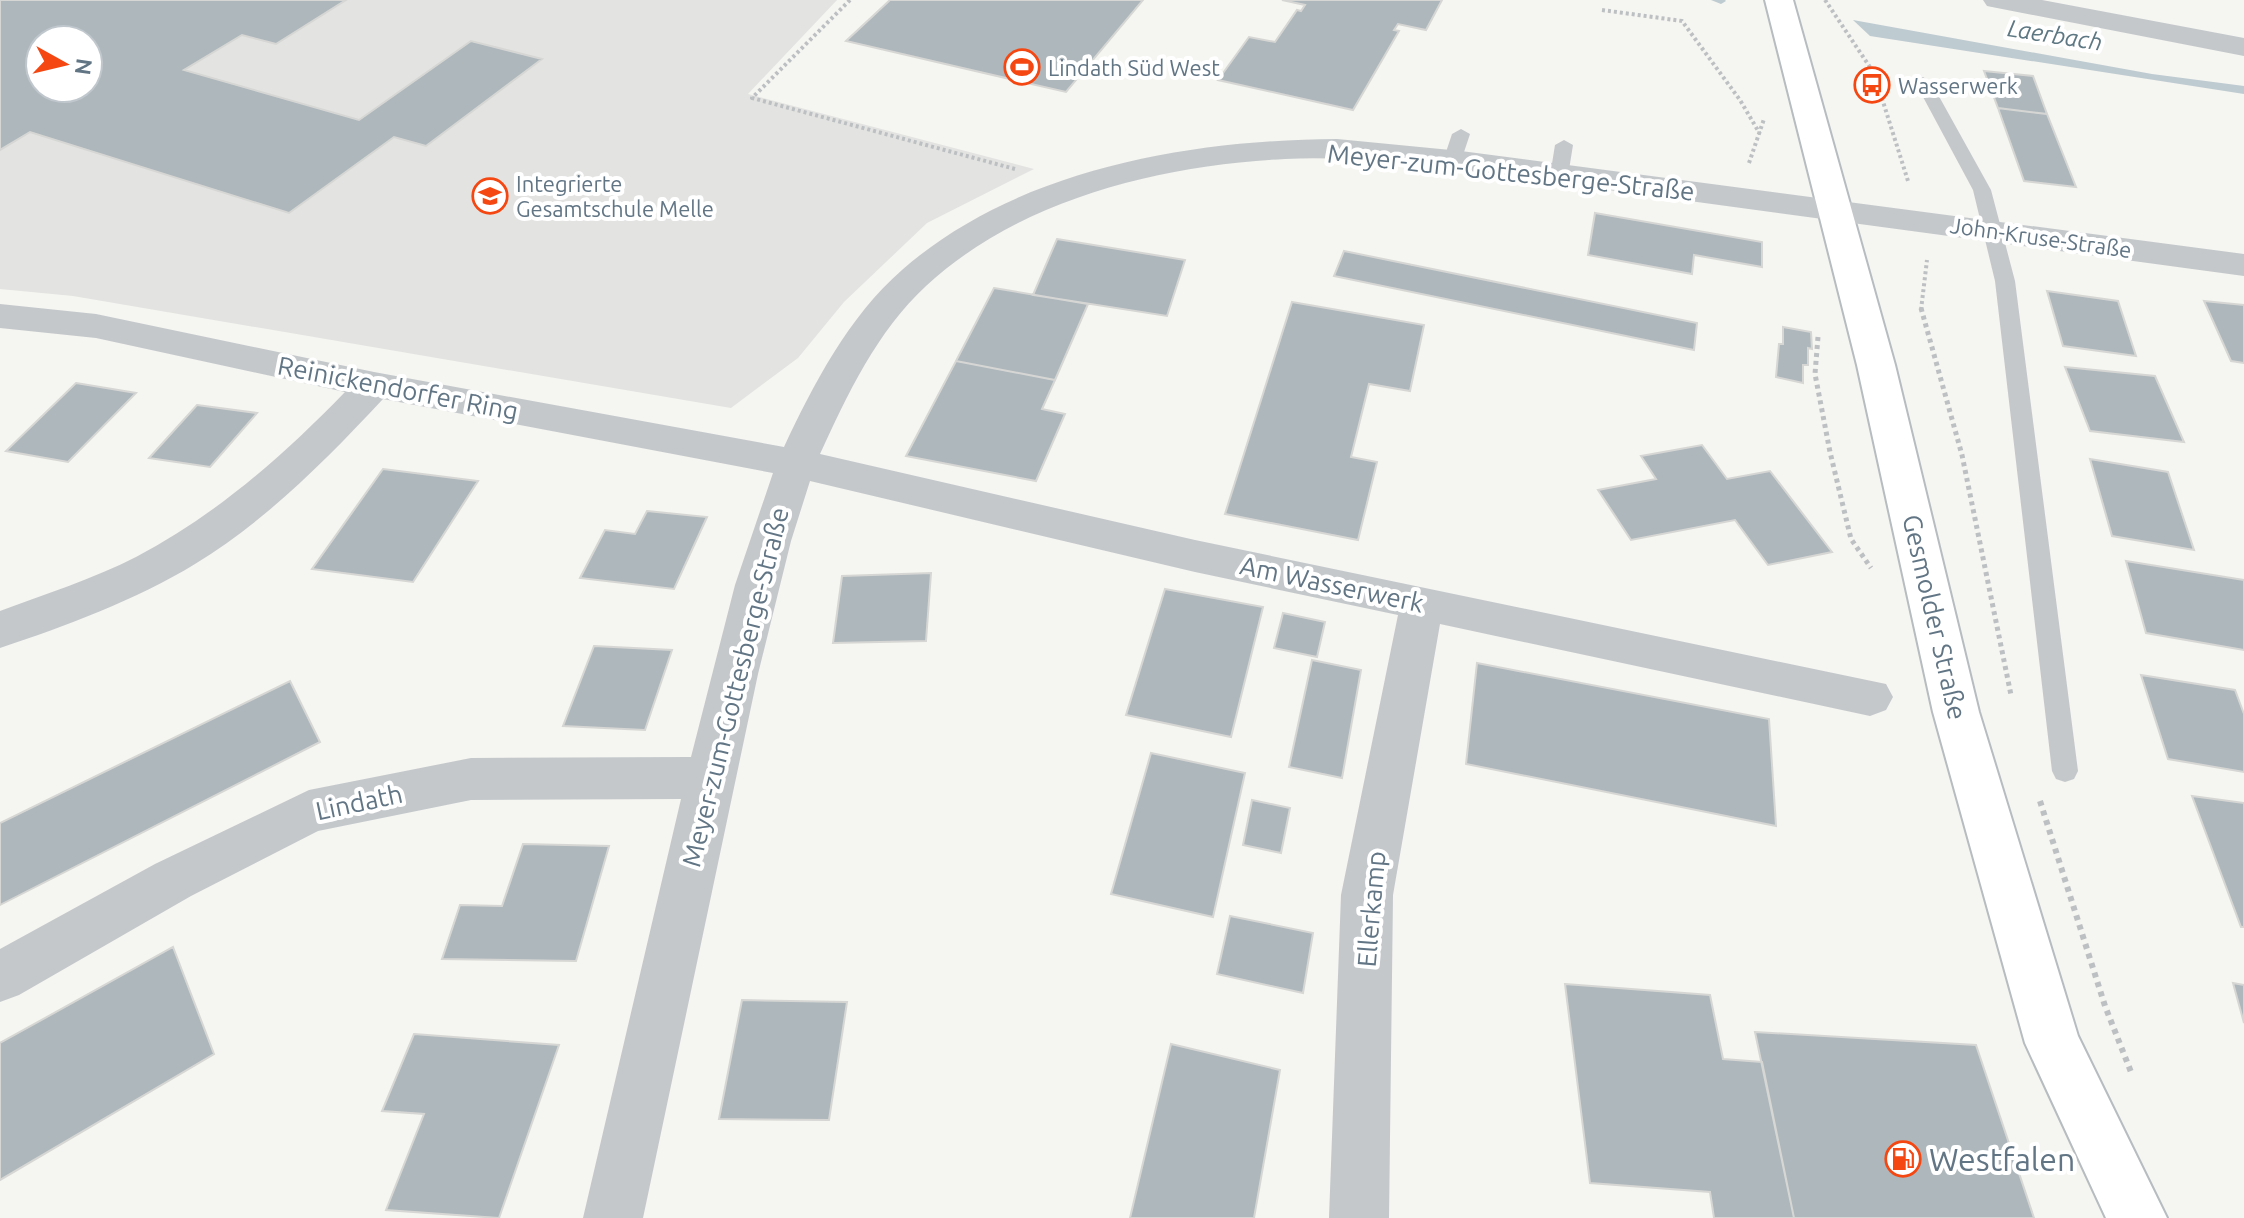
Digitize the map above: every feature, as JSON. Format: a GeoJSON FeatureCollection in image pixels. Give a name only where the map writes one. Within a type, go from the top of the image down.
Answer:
{"type":"FeatureCollection","features":[{"type":"Feature","properties":{"kind":"main road","name":"Gesmolder Straße"},"geometry":{"type":"LineString","coordinates":[[1779,0],[1837,209],[1956,712],[2053,1043],[2137,1218]]}},
{"type":"Feature","properties":{"kind":"street"},"geometry":{"type":"LineString","coordinates":[[1997,0],[2244,47]]}},
{"type":"Feature","properties":{"kind":"street","name":"Meyer-zum-Gottesberge-Straße"},"geometry":{"type":"LineString","coordinates":[[613,1218],[709,778],[766,545],[795,463],[841,373],[877,321],[915,277],[965,240],[1019,210],[1082,187],[1171,164],[1248,152],[1456,148],[1562,161],[1837,209]]}},
{"type":"Feature","properties":{"kind":"street","name":"John-Kruse-Straße"},"geometry":{"type":"LineString","coordinates":[[1837,209],[2244,265]]}},
{"type":"Feature","properties":{"kind":"street","name":"Reinickendorfer Ring"},"geometry":{"type":"LineString","coordinates":[[0,316],[96,326],[374,385],[795,463]]}},
{"type":"Feature","properties":{"kind":"street"},"geometry":{"type":"LineString","coordinates":[[0,630],[148,570],[247,508],[326,437],[374,385]]}},
{"type":"Feature","properties":{"kind":"street","name":"Am Wasserwerk"},"geometry":{"type":"LineString","coordinates":[[795,463],[1195,556],[1870,697]]}},
{"type":"Feature","properties":{"kind":"street","name":"Ellerkamp"},"geometry":{"type":"LineString","coordinates":[[1359,1218],[1367,895],[1422,603]]}},
{"type":"Feature","properties":{"kind":"street","name":"Lindath"},"geometry":{"type":"LineString","coordinates":[[0,977],[173,880],[309,811],[471,779],[709,778]]}},
{"type":"Feature","properties":{"kind":"lane"},"geometry":{"type":"LineString","coordinates":[[1923,82],[1982,190],[2005,281],[2065,771]]}},
{"type":"Feature","properties":{"kind":"path"},"geometry":{"type":"LineString","coordinates":[[850,0],[752,98],[1082,187]]}},
{"type":"Feature","properties":{"kind":"path"},"geometry":{"type":"LineString","coordinates":[[1825,0],[1874,73],[1918,219]]}},
{"type":"Feature","properties":{"kind":"path"},"geometry":{"type":"LineString","coordinates":[[1602,10],[1682,21],[1740,100],[1760,134]]}},
{"type":"Feature","properties":{"kind":"shaded area","name":"Integrierte Gesamtschule Melle"},"geometry":{"type":"Polygon","coordinates":[[[0,0],[837,0],[748,94],[1034,169],[927,223],[844,302],[798,358],[731,408],[73,296],[0,289],[0,0]]]}},
{"type":"Feature","properties":{"kind":"shaded area"},"geometry":{"type":"Polygon","coordinates":[[[1853,20],[2152,74],[2244,86],[2244,94],[1870,36],[1853,20]]]}},
{"type":"Feature","properties":{"kind":"building"},"geometry":{"type":"Polygon","coordinates":[[[0,0],[346,0],[276,44],[242,35],[184,70],[359,120],[471,41],[542,59],[426,146],[394,137],[289,213],[30,132],[0,150],[0,0]]]}},
{"type":"Feature","properties":{"kind":"building","name":"Lindath Süd West"},"geometry":{"type":"Polygon","coordinates":[[[890,0],[1143,0],[1066,92],[846,41],[890,0]]]}},
{"type":"Feature","properties":{"kind":"building","name":"Lindath Süd West"},"geometry":{"type":"Polygon","coordinates":[[[1282,0],[1442,0],[1426,30],[1398,24],[1394,30],[1399,31],[1353,110],[1218,80],[1249,37],[1275,42],[1297,10],[1301,11],[1305,5],[1282,0]]]}},
{"type":"Feature","properties":{"kind":"building"},"geometry":{"type":"Polygon","coordinates":[[[1984,71],[2033,76],[2047,114],[1998,108],[1984,71]]]}},
{"type":"Feature","properties":{"kind":"building"},"geometry":{"type":"Polygon","coordinates":[[[1998,108],[2047,114],[2076,187],[2024,181],[1998,108]]]}},
{"type":"Feature","properties":{"kind":"building"},"geometry":{"type":"Polygon","coordinates":[[[1595,213],[1762,242],[1762,267],[1694,255],[1692,274],[1588,255],[1595,213]]]}},
{"type":"Feature","properties":{"kind":"building"},"geometry":{"type":"Polygon","coordinates":[[[1057,239],[1185,260],[1167,316],[1033,295],[1057,239]]]}},
{"type":"Feature","properties":{"kind":"building"},"geometry":{"type":"Polygon","coordinates":[[[1344,251],[1697,323],[1694,350],[1334,276],[1344,251]]]}},
{"type":"Feature","properties":{"kind":"building"},"geometry":{"type":"Polygon","coordinates":[[[994,288],[1088,304],[1055,380],[956,361],[994,288]]]}},
{"type":"Feature","properties":{"kind":"building"},"geometry":{"type":"Polygon","coordinates":[[[2047,291],[2118,301],[2136,356],[2063,346],[2047,291]]]}},
{"type":"Feature","properties":{"kind":"building"},"geometry":{"type":"Polygon","coordinates":[[[2204,301],[2244,305],[2244,363],[2231,361],[2204,301]]]}},
{"type":"Feature","properties":{"kind":"building"},"geometry":{"type":"Polygon","coordinates":[[[1292,302],[1424,325],[1410,391],[1369,384],[1351,457],[1377,462],[1358,540],[1225,514],[1292,302]]]}},
{"type":"Feature","properties":{"kind":"building"},"geometry":{"type":"Polygon","coordinates":[[[1783,327],[1811,332],[1812,349],[1808,348],[1808,365],[1803,365],[1803,383],[1776,377],[1783,327]]]}},
{"type":"Feature","properties":{"kind":"building"},"geometry":{"type":"Polygon","coordinates":[[[956,361],[1055,380],[1042,409],[1065,414],[1036,481],[906,456],[956,361]]]}},
{"type":"Feature","properties":{"kind":"building"},"geometry":{"type":"Polygon","coordinates":[[[2065,367],[2155,376],[2184,442],[2090,431],[2065,367]]]}},
{"type":"Feature","properties":{"kind":"building"},"geometry":{"type":"Polygon","coordinates":[[[76,383],[136,393],[68,462],[6,451],[76,383]]]}},
{"type":"Feature","properties":{"kind":"building"},"geometry":{"type":"Polygon","coordinates":[[[197,405],[257,413],[210,467],[149,458],[197,405]]]}},
{"type":"Feature","properties":{"kind":"building"},"geometry":{"type":"Polygon","coordinates":[[[1702,445],[1727,479],[1770,471],[1832,552],[1768,565],[1735,520],[1631,540],[1598,490],[1656,479],[1641,456],[1702,445]]]}},
{"type":"Feature","properties":{"kind":"building"},"geometry":{"type":"Polygon","coordinates":[[[2090,459],[2168,472],[2194,550],[2112,536],[2090,459]]]}},
{"type":"Feature","properties":{"kind":"building"},"geometry":{"type":"Polygon","coordinates":[[[383,469],[478,481],[413,582],[312,569],[383,469]]]}},
{"type":"Feature","properties":{"kind":"building"},"geometry":{"type":"Polygon","coordinates":[[[647,511],[707,517],[674,589],[580,578],[605,530],[635,534],[647,511]]]}},
{"type":"Feature","properties":{"kind":"building"},"geometry":{"type":"Polygon","coordinates":[[[2126,561],[2244,580],[2244,650],[2146,633],[2126,561]]]}},
{"type":"Feature","properties":{"kind":"building"},"geometry":{"type":"Polygon","coordinates":[[[931,573],[926,641],[833,643],[842,576],[931,573]]]}},
{"type":"Feature","properties":{"kind":"building"},"geometry":{"type":"Polygon","coordinates":[[[1165,589],[1263,607],[1231,737],[1126,715],[1165,589]]]}},
{"type":"Feature","properties":{"kind":"building"},"geometry":{"type":"Polygon","coordinates":[[[1283,613],[1325,622],[1317,657],[1274,648],[1283,613]]]}},
{"type":"Feature","properties":{"kind":"building"},"geometry":{"type":"Polygon","coordinates":[[[594,646],[672,650],[645,730],[563,726],[594,646]]]}},
{"type":"Feature","properties":{"kind":"building"},"geometry":{"type":"Polygon","coordinates":[[[1312,660],[1361,670],[1342,778],[1289,767],[1312,660]]]}},
{"type":"Feature","properties":{"kind":"building"},"geometry":{"type":"Polygon","coordinates":[[[1477,663],[1769,719],[1776,826],[1466,764],[1477,663]]]}},
{"type":"Feature","properties":{"kind":"building"},"geometry":{"type":"Polygon","coordinates":[[[2141,675],[2235,690],[2244,714],[2244,772],[2168,759],[2141,675]]]}},
{"type":"Feature","properties":{"kind":"building"},"geometry":{"type":"Polygon","coordinates":[[[290,681],[320,742],[0,905],[0,823],[290,681]]]}},
{"type":"Feature","properties":{"kind":"building"},"geometry":{"type":"Polygon","coordinates":[[[1151,753],[1245,773],[1213,917],[1111,894],[1151,753]]]}},
{"type":"Feature","properties":{"kind":"building"},"geometry":{"type":"Polygon","coordinates":[[[2192,796],[2244,803],[2244,927],[2241,927],[2192,796]]]}},
{"type":"Feature","properties":{"kind":"building"},"geometry":{"type":"Polygon","coordinates":[[[1252,800],[1290,808],[1281,853],[1243,845],[1252,800]]]}},
{"type":"Feature","properties":{"kind":"building"},"geometry":{"type":"Polygon","coordinates":[[[523,844],[609,846],[576,961],[442,959],[460,905],[502,906],[523,844]]]}},
{"type":"Feature","properties":{"kind":"building"},"geometry":{"type":"Polygon","coordinates":[[[1230,916],[1313,933],[1303,993],[1217,974],[1230,916]]]}},
{"type":"Feature","properties":{"kind":"building"},"geometry":{"type":"Polygon","coordinates":[[[173,947],[214,1054],[0,1180],[0,1043],[173,947]]]}},
{"type":"Feature","properties":{"kind":"building"},"geometry":{"type":"Polygon","coordinates":[[[2233,983],[2244,985],[2244,1023],[2233,983]]]}},
{"type":"Feature","properties":{"kind":"building"},"geometry":{"type":"Polygon","coordinates":[[[1565,984],[1710,995],[1723,1059],[1762,1062],[1794,1218],[1714,1218],[1710,1192],[1590,1183],[1565,984]]]}},
{"type":"Feature","properties":{"kind":"building"},"geometry":{"type":"Polygon","coordinates":[[[742,1000],[847,1002],[829,1120],[719,1119],[742,1000]]]}},
{"type":"Feature","properties":{"kind":"building"},"geometry":{"type":"Polygon","coordinates":[[[1755,1032],[1976,1045],[2034,1218],[1794,1218],[1755,1032]]]}},
{"type":"Feature","properties":{"kind":"building"},"geometry":{"type":"Polygon","coordinates":[[[414,1034],[559,1045],[499,1218],[386,1210],[424,1114],[382,1111],[414,1034]]]}},
{"type":"Feature","properties":{"kind":"building"},"geometry":{"type":"Polygon","coordinates":[[[1171,1044],[1280,1070],[1254,1218],[1130,1218],[1171,1044]]]}},
{"type":"Feature","properties":{"kind":"waterway","name":"Laerbach"},"geometry":{"type":"LineString","coordinates":[[1716,0],[1721,1]]}},
{"type":"Feature","properties":{"kind":"place","name":"Lindath Süd West"},"geometry":{"type":"Point","coordinates":[1022,67]}},
{"type":"Feature","properties":{"kind":"place","name":"Wasserwerk"},"geometry":{"type":"Point","coordinates":[1872,85]}},
{"type":"Feature","properties":{"kind":"place","name":"Integrierte Gesamtschule Melle"},"geometry":{"type":"Point","coordinates":[490,196]}},
{"type":"Feature","properties":{"kind":"place","name":"Westfalen"},"geometry":{"type":"Point","coordinates":[1903,1159]}}]}
